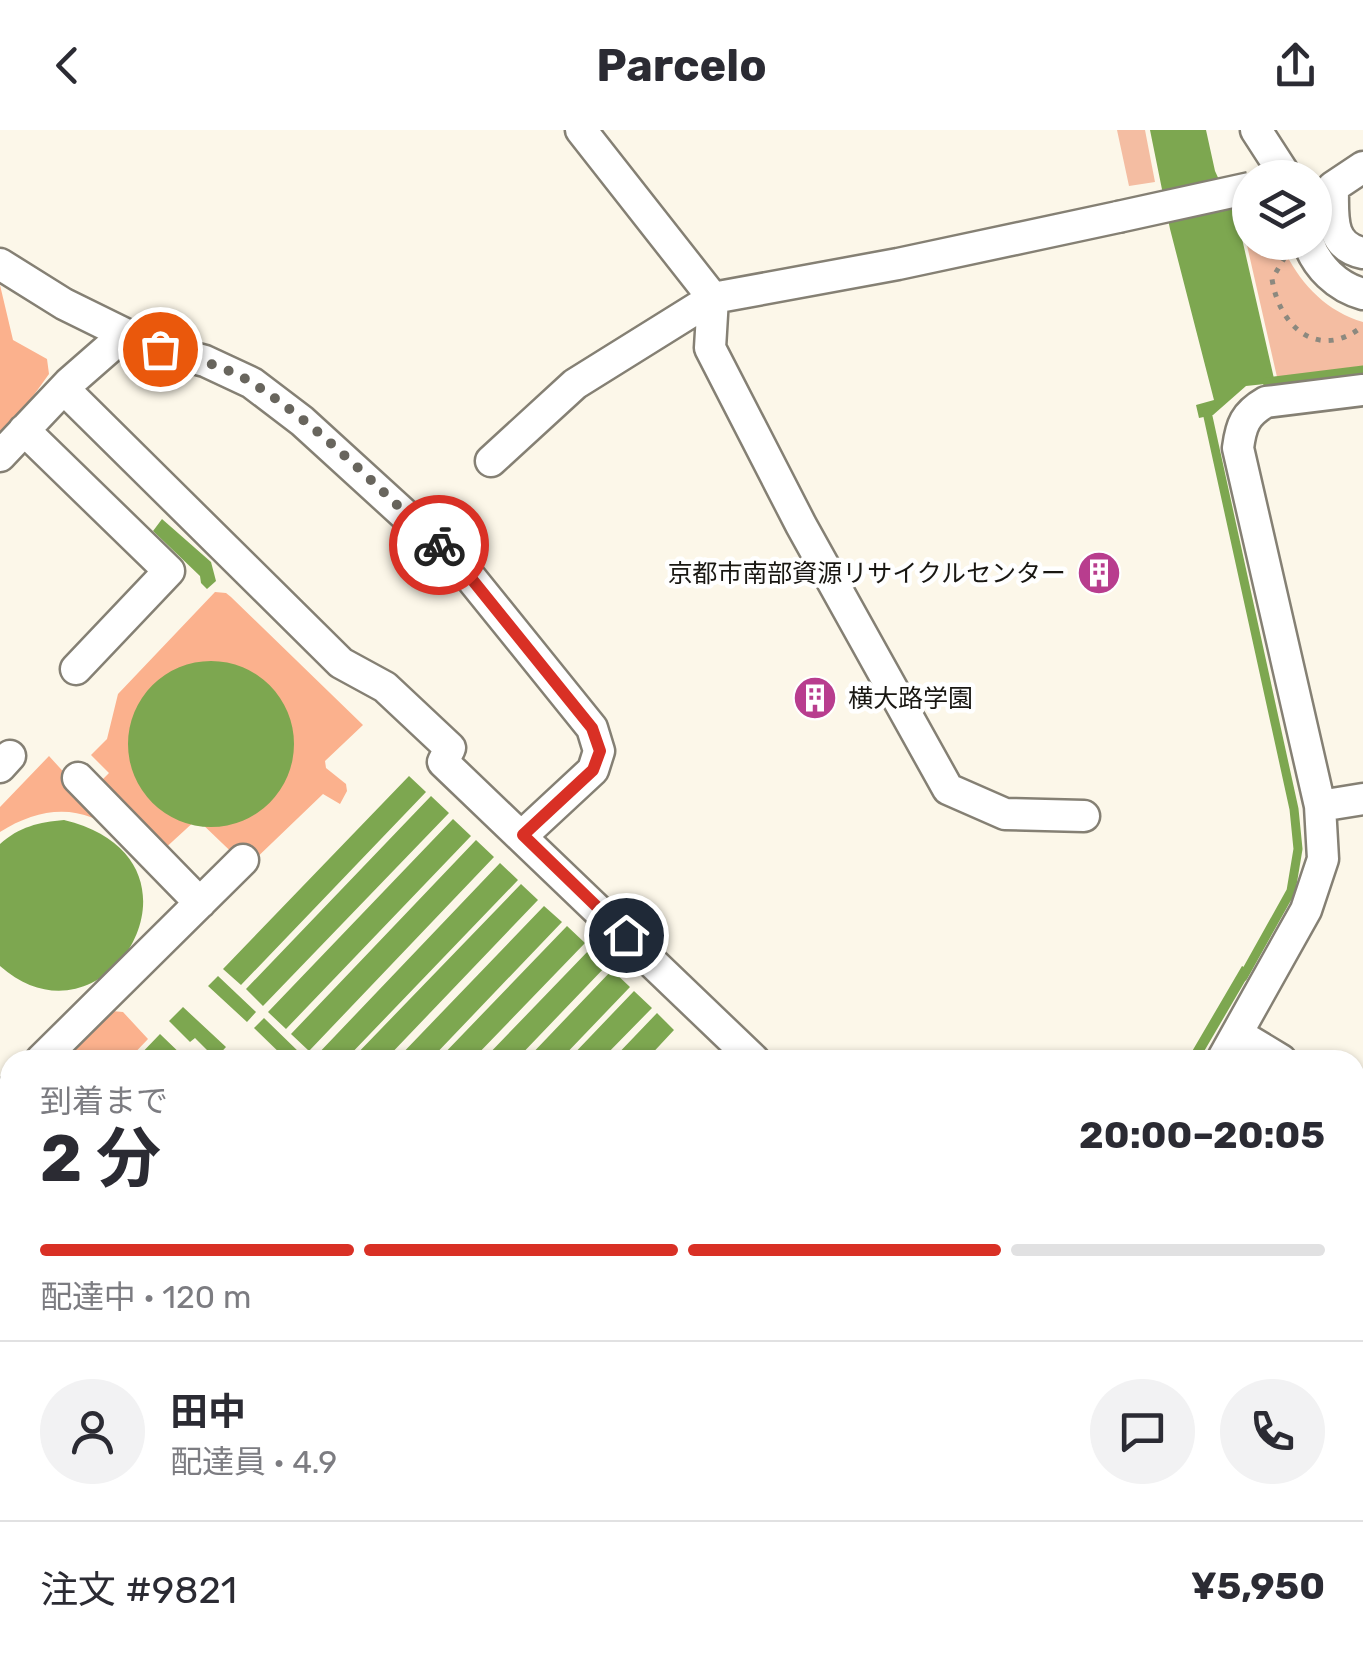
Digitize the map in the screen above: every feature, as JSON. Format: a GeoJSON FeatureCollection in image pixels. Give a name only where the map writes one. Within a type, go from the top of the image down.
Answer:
{"type":"FeatureCollection","features":[{"type":"Feature","properties":{"kind":"street"},"geometry":{"type":"LineString","coordinates":[[581,130],[713,298],[710,348],[801,525],[948,789],[1004,814],[1084,816]]}},
{"type":"Feature","properties":{"kind":"street"},"geometry":{"type":"LineString","coordinates":[[1256,130],[1277,160]]}},
{"type":"Feature","properties":{"kind":"street"},"geometry":{"type":"LineString","coordinates":[[1284,130],[1288,160]]}},
{"type":"Feature","properties":{"kind":"street"},"geometry":{"type":"LineString","coordinates":[[1363,167],[1337,187],[1332,225],[1338,240],[1363,254]]}},
{"type":"Feature","properties":{"kind":"street"},"geometry":{"type":"LineString","coordinates":[[490,460],[575,384],[713,298],[898,264],[1232,192]]}},
{"type":"Feature","properties":{"kind":"street"},"geometry":{"type":"LineString","coordinates":[[1317,260],[1332,278],[1363,294]]}},
{"type":"Feature","properties":{"kind":"street"},"geometry":{"type":"LineString","coordinates":[[0,264],[64,304],[125,334],[160,349],[205,360],[252,382],[302,420],[462,567],[592,728],[600,751],[593,770],[523,835]]}},
{"type":"Feature","properties":{"kind":"street"},"geometry":{"type":"LineString","coordinates":[[0,456],[64,389],[125,334]]}},
{"type":"Feature","properties":{"kind":"street"},"geometry":{"type":"LineString","coordinates":[[64,389],[341,663],[385,688],[450,748],[443,762],[744,1050]]}},
{"type":"Feature","properties":{"kind":"street"},"geometry":{"type":"LineString","coordinates":[[1228,1050],[1306,910],[1323,858],[1320,806],[1238,448],[1241,425],[1252,410],[1266,402],[1363,390]]}},
{"type":"Feature","properties":{"kind":"street"},"geometry":{"type":"LineString","coordinates":[[24,430],[169,571],[76,669]]}},
{"type":"Feature","properties":{"kind":"street"},"geometry":{"type":"LineString","coordinates":[[78,778],[200,903]]}},
{"type":"Feature","properties":{"kind":"street"},"geometry":{"type":"LineString","coordinates":[[1320,806],[1363,799]]}},
{"type":"Feature","properties":{"kind":"street"},"geometry":{"type":"LineString","coordinates":[[51,1050],[243,860]]}},
{"type":"Feature","properties":{"kind":"street"},"geometry":{"type":"LineString","coordinates":[[1238,1034],[1264,1050]]}},
{"type":"Feature","properties":{"kind":"path"},"geometry":{"type":"LineString","coordinates":[[1288,260],[1272,279],[1275,298],[1287,322],[1318,340],[1347,335],[1363,326]]}},
{"type":"Feature","properties":{"kind":"shaded area"},"geometry":{"type":"Polygon","coordinates":[[[1117,130],[1145,130],[1155,182],[1129,186],[1117,130]]]}},
{"type":"Feature","properties":{"kind":"shaded area"},"geometry":{"type":"Polygon","coordinates":[[[1150,130],[1206,130],[1215,171],[1232,208],[1232,260],[1247,260],[1275,383],[1246,386],[1213,415],[1199,418],[1196,405],[1214,400],[1170,229],[1150,130]]]}},
{"type":"Feature","properties":{"kind":"shaded area"},"geometry":{"type":"Polygon","coordinates":[[[1250,260],[1290,260],[1303,281],[1324,302],[1363,322],[1363,366],[1277,377],[1250,260]]]}},
{"type":"Feature","properties":{"kind":"shaded area"},"geometry":{"type":"Polygon","coordinates":[[[0,285],[13,340],[47,359],[49,374],[0,442],[0,285]]]}},
{"type":"Feature","properties":{"kind":"shaded area"},"geometry":{"type":"Polygon","coordinates":[[[162,519],[211,562],[216,581],[207,589],[200,576],[153,531],[162,519]]]}},
{"type":"Feature","properties":{"kind":"shaded area"},"geometry":{"type":"Polygon","coordinates":[[[215,592],[231,597],[363,725],[325,761],[326,768],[346,784],[340,804],[323,794],[247,867],[197,819],[161,852],[99,783],[109,773],[91,755],[107,739],[118,694],[215,592]]]}},
{"type":"Feature","properties":{"kind":"shaded area"},"geometry":{"type":"Polygon","coordinates":[[[211,661],[243,667],[270,685],[288,712],[294,744],[288,776],[270,803],[243,821],[211,827],[179,821],[152,803],[134,776],[128,744],[134,712],[152,685],[179,667],[211,661]]]}},
{"type":"Feature","properties":{"kind":"shaded area"},"geometry":{"type":"Polygon","coordinates":[[[49,756],[121,835],[92,817],[62,812],[31,817],[0,832],[0,807],[49,756]]]}},
{"type":"Feature","properties":{"kind":"shaded area"},"geometry":{"type":"Polygon","coordinates":[[[409,776],[426,792],[241,985],[223,969],[409,776]]]}},
{"type":"Feature","properties":{"kind":"shaded area"},"geometry":{"type":"Polygon","coordinates":[[[431,796],[449,813],[263,1006],[246,989],[431,796]]]}},
{"type":"Feature","properties":{"kind":"shaded area"},"geometry":{"type":"Polygon","coordinates":[[[453,819],[471,836],[286,1029],[268,1012],[453,819]]]}},
{"type":"Feature","properties":{"kind":"shaded area"},"geometry":{"type":"Polygon","coordinates":[[[64,820],[112,841],[137,872],[143,908],[133,943],[110,971],[78,988],[40,988],[0,966],[0,844],[30,826],[64,820]]]}},
{"type":"Feature","properties":{"kind":"shaded area"},"geometry":{"type":"Polygon","coordinates":[[[476,840],[494,857],[310,1050],[291,1034],[476,840]]]}},
{"type":"Feature","properties":{"kind":"shaded area"},"geometry":{"type":"Polygon","coordinates":[[[500,863],[518,880],[355,1050],[322,1050],[500,863]]]}},
{"type":"Feature","properties":{"kind":"shaded area"},"geometry":{"type":"Polygon","coordinates":[[[521,884],[538,900],[395,1050],[361,1050],[521,884]]]}},
{"type":"Feature","properties":{"kind":"shaded area"},"geometry":{"type":"Polygon","coordinates":[[[544,906],[562,922],[440,1050],[406,1050],[544,906]]]}},
{"type":"Feature","properties":{"kind":"shaded area"},"geometry":{"type":"Polygon","coordinates":[[[567,926],[585,943],[482,1050],[448,1050],[567,926]]]}},
{"type":"Feature","properties":{"kind":"shaded area"},"geometry":{"type":"Polygon","coordinates":[[[590,949],[607,965],[526,1050],[493,1050],[590,949]]]}},
{"type":"Feature","properties":{"kind":"shaded area"},"geometry":{"type":"Polygon","coordinates":[[[1242,966],[1251,971],[1205,1050],[1193,1050],[1242,966]]]}},
{"type":"Feature","properties":{"kind":"shaded area"},"geometry":{"type":"Polygon","coordinates":[[[612,970],[630,987],[570,1050],[536,1050],[612,970]]]}},
{"type":"Feature","properties":{"kind":"shaded area"},"geometry":{"type":"Polygon","coordinates":[[[218,976],[256,1012],[247,1022],[208,986],[218,976]]]}},
{"type":"Feature","properties":{"kind":"shaded area"},"geometry":{"type":"Polygon","coordinates":[[[634,991],[652,1008],[611,1050],[578,1050],[634,991]]]}},
{"type":"Feature","properties":{"kind":"shaded area"},"geometry":{"type":"Polygon","coordinates":[[[183,1007],[226,1047],[207,1050],[195,1038],[190,1042],[169,1021],[183,1007]]]}},
{"type":"Feature","properties":{"kind":"shaded area"},"geometry":{"type":"Polygon","coordinates":[[[112,1011],[123,1012],[148,1039],[138,1050],[75,1050],[112,1011]]]}},
{"type":"Feature","properties":{"kind":"shaded area"},"geometry":{"type":"Polygon","coordinates":[[[657,1013],[674,1030],[655,1050],[622,1050],[657,1013]]]}},
{"type":"Feature","properties":{"kind":"shaded area"},"geometry":{"type":"Polygon","coordinates":[[[264,1018],[297,1050],[277,1050],[254,1028],[264,1018]]]}},
{"type":"Feature","properties":{"kind":"shaded area"},"geometry":{"type":"Polygon","coordinates":[[[160,1034],[177,1050],[145,1050],[160,1034]]]}},
{"type":"Feature","properties":{"kind":"waterway"},"geometry":{"type":"LineString","coordinates":[[1267,382],[1363,370]]}},
{"type":"Feature","properties":{"kind":"waterway"},"geometry":{"type":"LineString","coordinates":[[1212,407],[1207,412],[1294,809],[1298,849],[1291,891],[1243,977]]}},
{"type":"Feature","properties":{"kind":"way so far"},"geometry":{"type":"LineString","coordinates":[[160,349],[205,360],[252,382],[302,420],[439,545]]}},
{"type":"Feature","properties":{"kind":"place","name":"京都市南部資源リサイクルセンター"},"geometry":{"type":"Point","coordinates":[1099,573]}},
{"type":"Feature","properties":{"kind":"place","name":"横大路学園"},"geometry":{"type":"Point","coordinates":[815,698]}},
{"type":"Feature","properties":{"kind":"route"},"geometry":{"type":"LineString","coordinates":[[439,545],[462,567],[592,728],[600,751],[593,770],[523,835],[626,935]]}}]}
